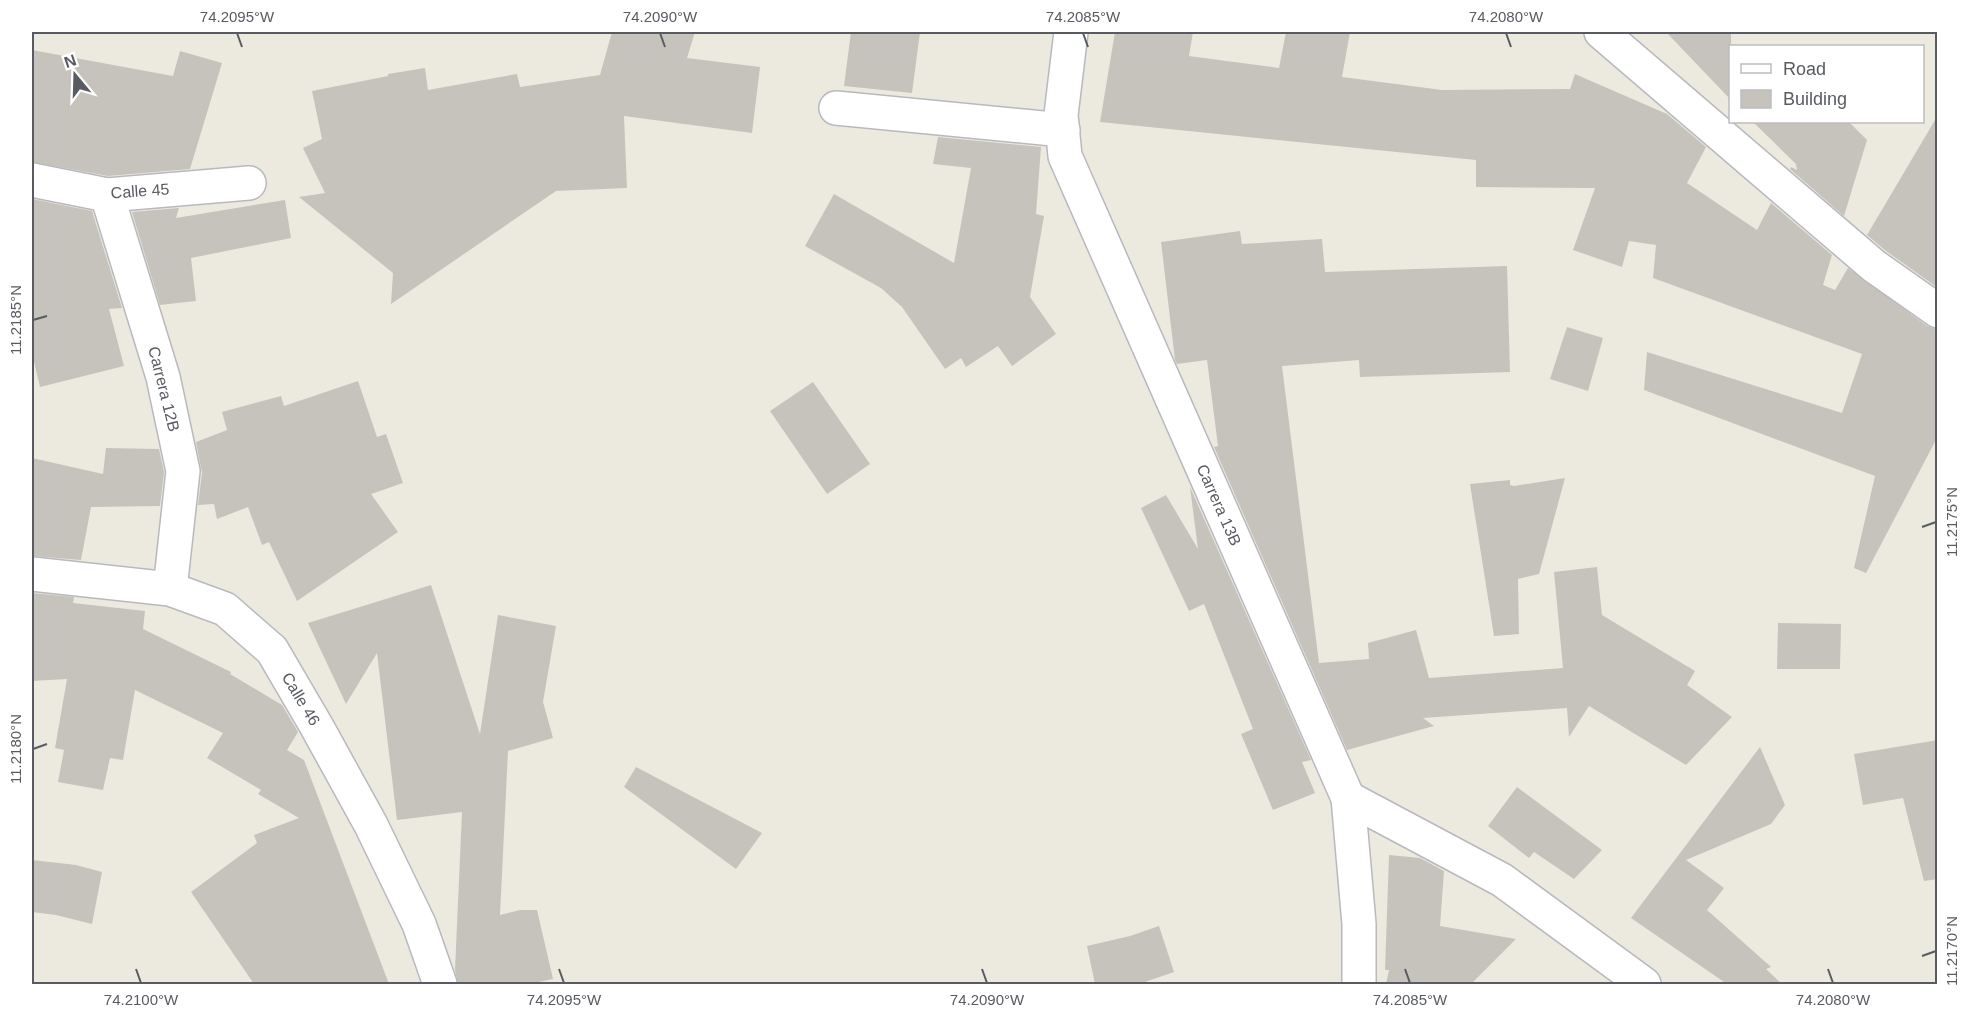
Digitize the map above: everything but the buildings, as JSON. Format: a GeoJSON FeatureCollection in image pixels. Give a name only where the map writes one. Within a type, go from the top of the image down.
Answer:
{"type":"FeatureCollection","features":[{"type":"Feature","properties":{"kind":"street","name":"Carrera 13B"},"geometry":{"type":"LineString","coordinates":[[1071,32],[1061,115],[1065,156],[1348,798],[1359,924],[1359,984]]}},
{"type":"Feature","properties":{"kind":"street"},"geometry":{"type":"LineString","coordinates":[[1601,32],[1874,266],[1938,311]]}},
{"type":"Feature","properties":{"kind":"street"},"geometry":{"type":"LineString","coordinates":[[836,108],[1063,130]]}},
{"type":"Feature","properties":{"kind":"street","name":"Calle 45"},"geometry":{"type":"LineString","coordinates":[[32,180],[107,195],[249,183]]}},
{"type":"Feature","properties":{"kind":"street","name":"Carrera 12B"},"geometry":{"type":"LineString","coordinates":[[107,195],[163,377],[183,471],[170,589]]}},
{"type":"Feature","properties":{"kind":"street","name":"Calle 46"},"geometry":{"type":"LineString","coordinates":[[32,574],[170,589],[225,609],[272,650],[371,825],[419,924],[440,984]]}},
{"type":"Feature","properties":{"kind":"street"},"geometry":{"type":"LineString","coordinates":[[1348,798],[1502,880],[1644,984]]}}]}
